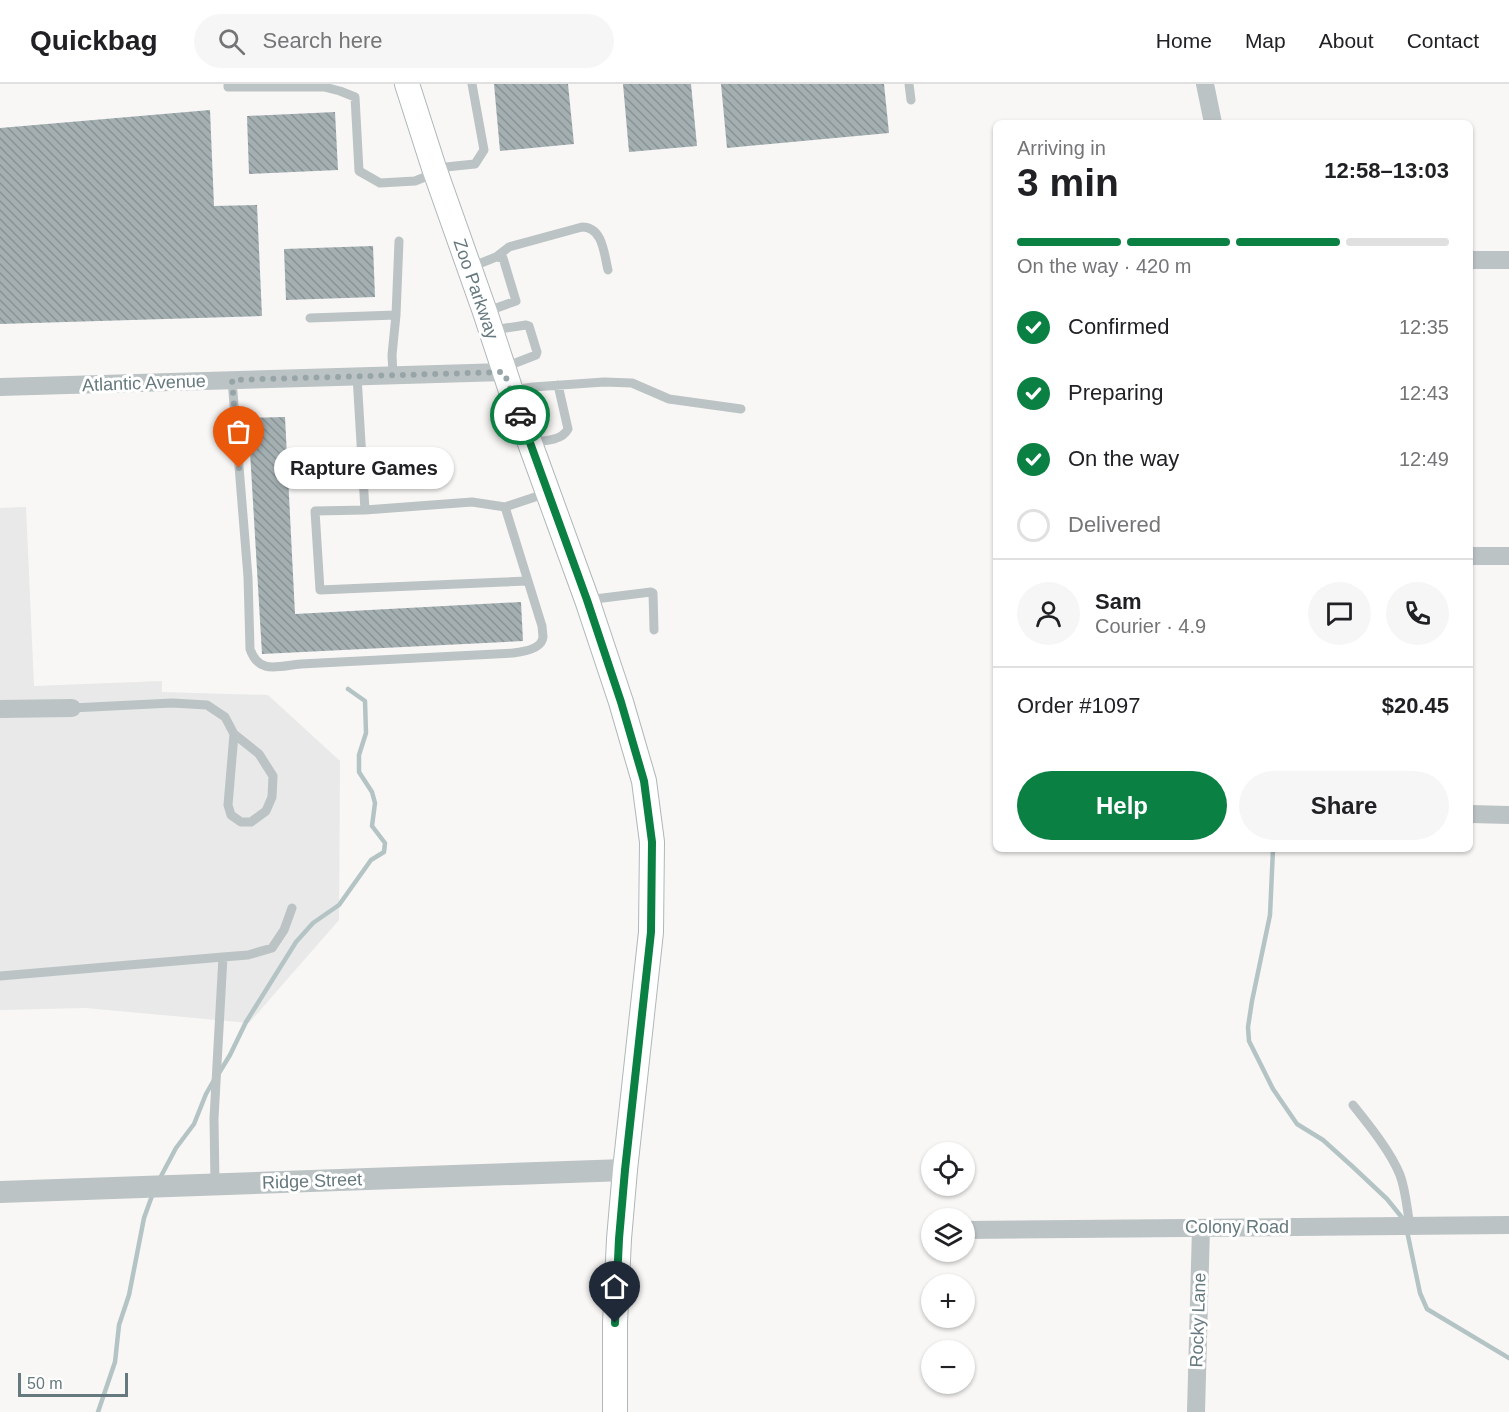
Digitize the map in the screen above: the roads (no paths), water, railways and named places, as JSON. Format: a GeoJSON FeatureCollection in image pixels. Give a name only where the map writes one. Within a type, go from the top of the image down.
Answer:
{"type":"FeatureCollection","features":[{"type":"Feature","properties":{"kind":"main road","name":"Zoo Parkway"},"geometry":{"type":"LineString","coordinates":[[407,84],[434,170],[470,267],[506,377],[587,600],[644,781],[652,842],[651,932],[619,1239],[615,1323],[615,1412]]}},
{"type":"Feature","properties":{"kind":"street"},"geometry":{"type":"LineString","coordinates":[[1204,84],[1212,120]]}},
{"type":"Feature","properties":{"kind":"street"},"geometry":{"type":"LineString","coordinates":[[1473,260],[1509,260]]}},
{"type":"Feature","properties":{"kind":"street","name":"Atlantic Avenue"},"geometry":{"type":"LineString","coordinates":[[0,387],[393,375],[506,377]]}},
{"type":"Feature","properties":{"kind":"street"},"geometry":{"type":"LineString","coordinates":[[1473,556],[1509,556]]}},
{"type":"Feature","properties":{"kind":"street"},"geometry":{"type":"LineString","coordinates":[[0,708],[72,708]]}},
{"type":"Feature","properties":{"kind":"street"},"geometry":{"type":"LineString","coordinates":[[1473,814],[1509,815]]}},
{"type":"Feature","properties":{"kind":"street","name":"Ridge Street"},"geometry":{"type":"LineString","coordinates":[[0,1192],[625,1170]]}},
{"type":"Feature","properties":{"kind":"street","name":"Colony Road"},"geometry":{"type":"LineString","coordinates":[[975,1230],[1509,1225]]}},
{"type":"Feature","properties":{"kind":"street","name":"Rocky Lane"},"geometry":{"type":"LineString","coordinates":[[1196,1412],[1201,1228]]}},
{"type":"Feature","properties":{"kind":"lane"},"geometry":{"type":"LineString","coordinates":[[228,84],[228,87],[324,87],[355,97],[359,171],[380,183],[415,181],[434,170],[474,164],[484,150],[472,84]]}},
{"type":"Feature","properties":{"kind":"lane"},"geometry":{"type":"LineString","coordinates":[[909,84],[911,100]]}},
{"type":"Feature","properties":{"kind":"lane"},"geometry":{"type":"LineString","coordinates":[[470,267],[496,257],[509,247],[588,227],[594,229],[598,234],[608,270]]}},
{"type":"Feature","properties":{"kind":"lane"},"geometry":{"type":"LineString","coordinates":[[393,375],[392,355],[399,241]]}},
{"type":"Feature","properties":{"kind":"lane"},"geometry":{"type":"LineString","coordinates":[[488,321],[516,301],[503,258],[496,257]]}},
{"type":"Feature","properties":{"kind":"lane"},"geometry":{"type":"LineString","coordinates":[[310,318],[396,315]]}},
{"type":"Feature","properties":{"kind":"lane"},"geometry":{"type":"LineString","coordinates":[[488,321],[529,326],[536,355],[506,377]]}},
{"type":"Feature","properties":{"kind":"lane"},"geometry":{"type":"LineString","coordinates":[[357,376],[365,510]]}},
{"type":"Feature","properties":{"kind":"lane"},"geometry":{"type":"LineString","coordinates":[[506,377],[533,387],[604,382],[632,383],[669,399],[741,409]]}},
{"type":"Feature","properties":{"kind":"lane"},"geometry":{"type":"LineString","coordinates":[[232,380],[248,576],[250,649],[259,664],[269,667],[513,653],[526,651],[536,646],[541,642],[543,636],[505,507]]}},
{"type":"Feature","properties":{"kind":"lane"},"geometry":{"type":"LineString","coordinates":[[530,442],[546,441],[566,434],[568,429],[558,385]]}},
{"type":"Feature","properties":{"kind":"lane"},"geometry":{"type":"LineString","coordinates":[[528,581],[320,590],[315,511],[365,510],[472,502],[505,507],[547,493]]}},
{"type":"Feature","properties":{"kind":"lane"},"geometry":{"type":"LineString","coordinates":[[587,600],[651,592],[653,593],[654,630]]}},
{"type":"Feature","properties":{"kind":"lane"},"geometry":{"type":"LineString","coordinates":[[72,708],[172,703],[207,705],[225,717],[234,734],[260,754],[273,776],[272,797],[266,811],[252,822],[241,822],[231,815],[228,805],[234,734]]}},
{"type":"Feature","properties":{"kind":"lane"},"geometry":{"type":"LineString","coordinates":[[0,976],[248,955],[272,948],[284,930],[292,908]]}},
{"type":"Feature","properties":{"kind":"lane"},"geometry":{"type":"LineString","coordinates":[[214,1184],[214,1118],[223,957]]}},
{"type":"Feature","properties":{"kind":"lane"},"geometry":{"type":"LineString","coordinates":[[1353,1106],[1388,1153],[1400,1175],[1410,1226]]}},
{"type":"Feature","properties":{"kind":"waterway"},"geometry":{"type":"LineString","coordinates":[[219,1073],[246,1022],[296,942],[313,923],[339,905],[371,860],[384,852],[385,843],[372,826],[375,803],[372,792],[359,772],[359,755],[366,733],[365,701],[348,689]]}},
{"type":"Feature","properties":{"kind":"waterway"},"geometry":{"type":"LineString","coordinates":[[1273,852],[1270,915],[1252,1001],[1248,1027],[1249,1041],[1273,1089],[1297,1124],[1323,1140],[1387,1199],[1404,1220]]}},
{"type":"Feature","properties":{"kind":"waterway"},"geometry":{"type":"LineString","coordinates":[[159,1180],[176,1148],[194,1124],[214,1080]]}},
{"type":"Feature","properties":{"kind":"waterway"},"geometry":{"type":"LineString","coordinates":[[98,1412],[115,1362],[119,1325],[129,1295],[144,1218],[153,1193]]}},
{"type":"Feature","properties":{"kind":"waterway"},"geometry":{"type":"LineString","coordinates":[[1407,1231],[1420,1293],[1427,1309],[1509,1358]]}},
{"type":"Feature","properties":{"kind":"place","name":"Rapture Games"},"geometry":{"type":"Point","coordinates":[239,468]}}]}
